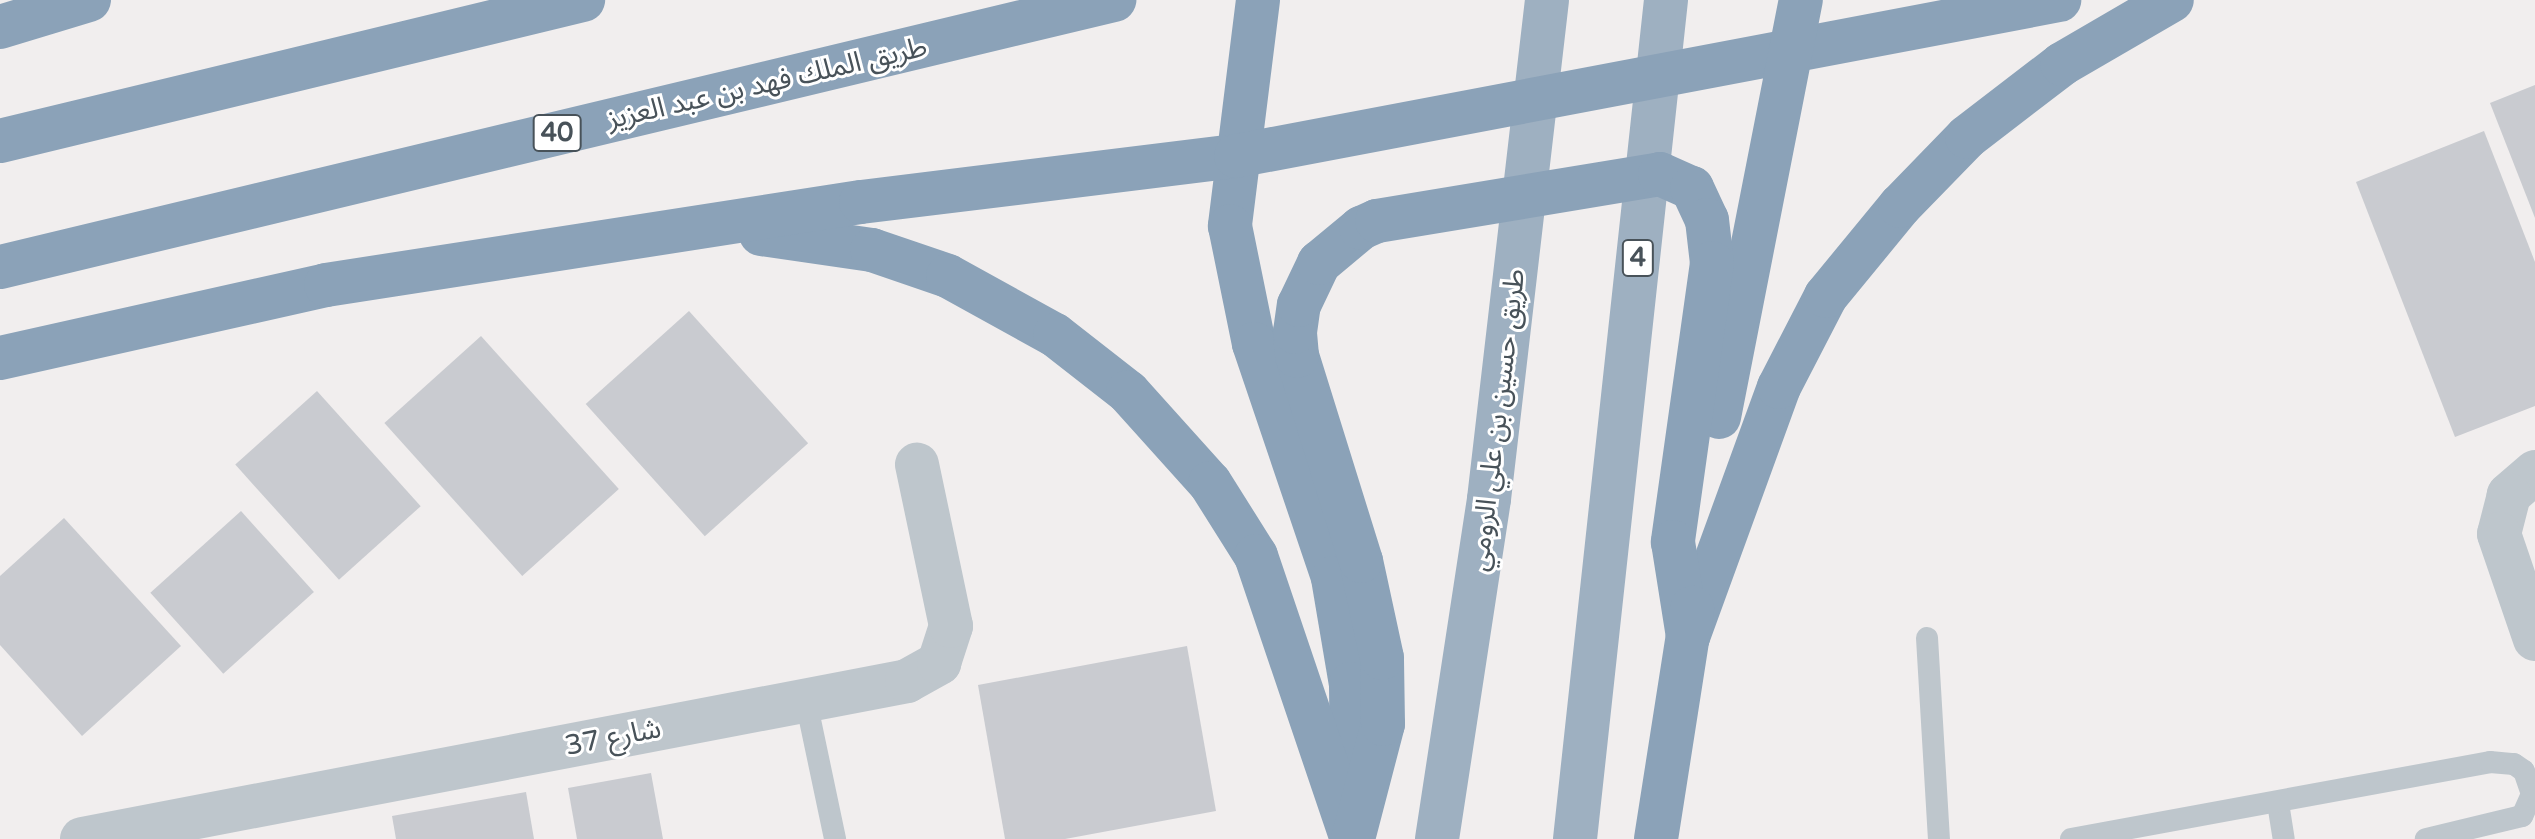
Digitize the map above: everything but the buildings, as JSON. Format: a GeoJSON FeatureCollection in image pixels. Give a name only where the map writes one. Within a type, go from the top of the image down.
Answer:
{"type":"FeatureCollection","features":[{"type":"Feature","properties":{"kind":"highway"},"geometry":{"type":"LineString","coordinates":[[0,27],[89,0]]}},
{"type":"Feature","properties":{"kind":"highway"},"geometry":{"type":"LineString","coordinates":[[0,141],[583,0]]}},
{"type":"Feature","properties":{"kind":"highway","name":"طريق الملك فهد بن عبد العزيز"},"geometry":{"type":"LineString","coordinates":[[0,267],[1114,0]]}},
{"type":"Feature","properties":{"kind":"highway"},"geometry":{"type":"LineString","coordinates":[[1258,0],[1236,156],[1230,226],[1237,271],[1268,388],[1329,564],[1347,645],[1353,839]]}},
{"type":"Feature","properties":{"kind":"highway","name":"طريق حسين بن علي الرومي"},"geometry":{"type":"LineString","coordinates":[[1437,839],[1489,499],[1547,0]]}},
{"type":"Feature","properties":{"kind":"highway","name":"4"},"geometry":{"type":"LineString","coordinates":[[1575,839],[1666,0]]}},
{"type":"Feature","properties":{"kind":"highway"},"geometry":{"type":"LineString","coordinates":[[1656,839],[1716,436],[1801,0]]}},
{"type":"Feature","properties":{"kind":"highway"},"geometry":{"type":"LineString","coordinates":[[0,358],[326,285],[861,202],[1236,156],[2059,0]]}},
{"type":"Feature","properties":{"kind":"highway"},"geometry":{"type":"LineString","coordinates":[[1688,637],[1779,387],[1826,296],[1900,206],[1967,137],[2062,64],[2172,0]]}},
{"type":"Feature","properties":{"kind":"highway"},"geometry":{"type":"LineString","coordinates":[[1353,839],[1383,724],[1382,658],[1361,561],[1297,356],[1295,332],[1299,305],[1319,263],[1361,228],[1377,221],[1660,174],[1692,188],[1707,220],[1712,263],[1673,542],[1688,637]]}},
{"type":"Feature","properties":{"kind":"highway"},"geometry":{"type":"LineString","coordinates":[[603,243],[761,234],[884,253],[984,294],[1088,359],[1128,392],[1185,453],[1256,556],[1353,839]]}},
{"type":"Feature","properties":{"kind":"street","name":"شارع 37"},"geometry":{"type":"LineString","coordinates":[[82,839],[907,681],[939,663],[951,626],[917,465]]}},
{"type":"Feature","properties":{"kind":"street"},"geometry":{"type":"LineString","coordinates":[[2535,472],[2509,495],[2499,534],[2535,639]]}},
{"type":"Feature","properties":{"kind":"lane"},"geometry":{"type":"LineString","coordinates":[[1927,638],[1939,839]]}},
{"type":"Feature","properties":{"kind":"lane"},"geometry":{"type":"LineString","coordinates":[[806,701],[835,839]]}},
{"type":"Feature","properties":{"kind":"lane"},"geometry":{"type":"LineString","coordinates":[[2071,839],[2490,762],[2514,764],[2524,771],[2532,794],[2522,816],[2426,839]]}},
{"type":"Feature","properties":{"kind":"lane"},"geometry":{"type":"LineString","coordinates":[[2278,803],[2284,839]]}}]}
